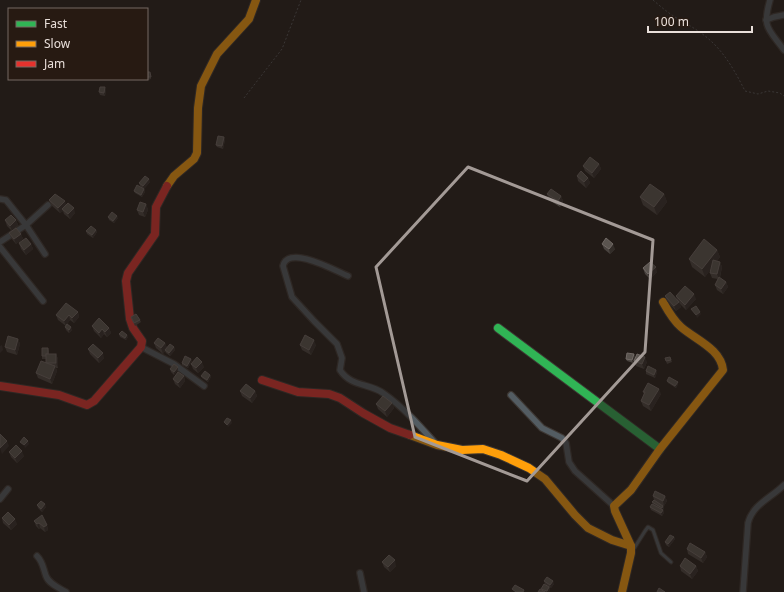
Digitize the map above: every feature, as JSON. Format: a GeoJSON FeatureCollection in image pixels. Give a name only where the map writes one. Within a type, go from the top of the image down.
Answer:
{"type":"FeatureCollection","features":[{"type":"Feature","properties":{"kind":"street"},"geometry":{"type":"LineString","coordinates":[[0,386],[59,395],[88,405],[94,401],[141,347],[142,341],[133,328],[130,319],[126,281],[128,273],[155,234],[156,207],[163,193],[174,176],[194,159],[197,153],[198,108],[201,86],[217,54],[249,19],[256,0]]}},
{"type":"Feature","properties":{"kind":"street"},"geometry":{"type":"LineString","coordinates":[[770,0],[766,14],[766,25],[784,50]]}},
{"type":"Feature","properties":{"kind":"street"},"geometry":{"type":"LineString","coordinates":[[766,20],[784,15]]}},
{"type":"Feature","properties":{"kind":"street"},"geometry":{"type":"LineString","coordinates":[[0,199],[6,200],[46,254]]}},
{"type":"Feature","properties":{"kind":"street"},"geometry":{"type":"LineString","coordinates":[[0,242],[26,225],[48,205]]}},
{"type":"Feature","properties":{"kind":"street"},"geometry":{"type":"LineString","coordinates":[[0,247],[43,301]]}},
{"type":"Feature","properties":{"kind":"street"},"geometry":{"type":"LineString","coordinates":[[348,276],[305,258],[295,257],[286,260],[283,263],[286,282],[292,297],[337,344],[342,358],[340,370],[345,377],[355,383],[381,392],[398,404],[437,445]]}},
{"type":"Feature","properties":{"kind":"street"},"geometry":{"type":"LineString","coordinates":[[614,506],[631,490],[660,449],[723,370],[724,365],[721,360],[701,341],[677,324],[663,302]]}},
{"type":"Feature","properties":{"kind":"street"},"geometry":{"type":"LineString","coordinates":[[498,328],[660,449]]}},
{"type":"Feature","properties":{"kind":"street"},"geometry":{"type":"LineString","coordinates":[[141,347],[174,364],[204,386]]}},
{"type":"Feature","properties":{"kind":"street"},"geometry":{"type":"LineString","coordinates":[[262,380],[298,392],[329,394],[340,398],[363,414],[390,428],[437,445],[462,450],[483,449],[501,455],[529,468],[545,478],[574,515],[588,528],[631,550]]}},
{"type":"Feature","properties":{"kind":"street"},"geometry":{"type":"LineString","coordinates":[[511,396],[542,428],[562,438],[566,443],[569,462],[575,472],[614,506],[615,512],[631,550],[622,592]]}},
{"type":"Feature","properties":{"kind":"street"},"geometry":{"type":"LineString","coordinates":[[743,592],[750,515],[784,485]]}},
{"type":"Feature","properties":{"kind":"street"},"geometry":{"type":"LineString","coordinates":[[0,499],[8,489]]}},
{"type":"Feature","properties":{"kind":"street"},"geometry":{"type":"LineString","coordinates":[[37,556],[42,561],[46,577],[51,583],[66,592]]}},
{"type":"Feature","properties":{"kind":"street"},"geometry":{"type":"LineString","coordinates":[[360,573],[364,592]]}},
{"type":"Feature","properties":{"kind":"lane"},"geometry":{"type":"LineString","coordinates":[[631,550],[648,527],[652,528],[660,553],[671,562]]}},
{"type":"Feature","properties":{"kind":"path"},"geometry":{"type":"LineString","coordinates":[[244,98],[282,49],[301,0]]}},
{"type":"Feature","properties":{"kind":"path"},"geometry":{"type":"LineString","coordinates":[[653,0],[711,41],[737,74],[745,91],[758,94],[768,91],[780,93],[784,96]]}},
{"type":"Feature","properties":{"kind":"highlighted area"},"geometry":{"type":"Polygon","coordinates":[[[468,167],[653,240],[645,352],[527,481],[415,437],[376,267],[468,167]]]}},
{"type":"Feature","properties":{"kind":"building"},"geometry":{"type":"Polygon","coordinates":[[[148,72],[150,72],[151,77],[148,77],[148,72]]]}},
{"type":"Feature","properties":{"kind":"building"},"geometry":{"type":"Polygon","coordinates":[[[100,87],[105,87],[104,93],[99,92],[100,87]]]}},
{"type":"Feature","properties":{"kind":"building"},"geometry":{"type":"Polygon","coordinates":[[[218,136],[224,137],[222,146],[216,145],[218,136]]]}},
{"type":"Feature","properties":{"kind":"building"},"geometry":{"type":"Polygon","coordinates":[[[590,157],[599,164],[592,173],[583,166],[590,157]]]}},
{"type":"Feature","properties":{"kind":"building"},"geometry":{"type":"Polygon","coordinates":[[[581,171],[588,178],[584,182],[577,176],[581,171]]]}},
{"type":"Feature","properties":{"kind":"building"},"geometry":{"type":"Polygon","coordinates":[[[145,176],[149,179],[143,186],[139,183],[145,176]]]}},
{"type":"Feature","properties":{"kind":"building"},"geometry":{"type":"Polygon","coordinates":[[[650,184],[664,194],[654,207],[640,197],[650,184]]]}},
{"type":"Feature","properties":{"kind":"building"},"geometry":{"type":"Polygon","coordinates":[[[137,185],[144,189],[141,195],[134,191],[137,185]]]}},
{"type":"Feature","properties":{"kind":"building"},"geometry":{"type":"Polygon","coordinates":[[[551,189],[561,196],[558,201],[547,194],[551,189]]]}},
{"type":"Feature","properties":{"kind":"building"},"geometry":{"type":"Polygon","coordinates":[[[55,194],[65,201],[58,208],[49,200],[55,194]]]}},
{"type":"Feature","properties":{"kind":"building"},"geometry":{"type":"Polygon","coordinates":[[[140,202],[146,204],[143,212],[137,210],[140,202]]]}},
{"type":"Feature","properties":{"kind":"building"},"geometry":{"type":"Polygon","coordinates":[[[68,203],[74,208],[68,214],[62,209],[68,203]]]}},
{"type":"Feature","properties":{"kind":"building"},"geometry":{"type":"Polygon","coordinates":[[[112,212],[117,216],[113,221],[108,217],[112,212]]]}},
{"type":"Feature","properties":{"kind":"building"},"geometry":{"type":"Polygon","coordinates":[[[11,215],[16,220],[10,226],[5,220],[11,215]]]}},
{"type":"Feature","properties":{"kind":"building"},"geometry":{"type":"Polygon","coordinates":[[[91,226],[96,230],[92,235],[86,231],[91,226]]]}},
{"type":"Feature","properties":{"kind":"building"},"geometry":{"type":"Polygon","coordinates":[[[16,228],[21,234],[14,239],[9,233],[16,228]]]}},
{"type":"Feature","properties":{"kind":"building"},"geometry":{"type":"Polygon","coordinates":[[[26,238],[31,244],[24,250],[19,243],[26,238]]]}},
{"type":"Feature","properties":{"kind":"building"},"geometry":{"type":"Polygon","coordinates":[[[606,238],[613,244],[609,249],[602,244],[606,238]]]}},
{"type":"Feature","properties":{"kind":"building"},"geometry":{"type":"Polygon","coordinates":[[[704,239],[717,250],[702,269],[689,259],[704,239]]]}},
{"type":"Feature","properties":{"kind":"building"},"geometry":{"type":"Polygon","coordinates":[[[713,260],[720,262],[717,274],[710,273],[713,260]]]}},
{"type":"Feature","properties":{"kind":"building"},"geometry":{"type":"Polygon","coordinates":[[[650,262],[656,267],[648,274],[643,268],[650,262]]]}},
{"type":"Feature","properties":{"kind":"building"},"geometry":{"type":"Polygon","coordinates":[[[719,277],[726,282],[721,289],[715,285],[719,277]]]}},
{"type":"Feature","properties":{"kind":"building"},"geometry":{"type":"Polygon","coordinates":[[[685,286],[694,294],[685,305],[676,296],[685,286]]]}},
{"type":"Feature","properties":{"kind":"building"},"geometry":{"type":"Polygon","coordinates":[[[670,292],[679,302],[674,306],[665,296],[670,292]]]}},
{"type":"Feature","properties":{"kind":"building"},"geometry":{"type":"Polygon","coordinates":[[[66,303],[78,312],[72,318],[69,315],[64,321],[56,315],[66,303]]]}},
{"type":"Feature","properties":{"kind":"building"},"geometry":{"type":"Polygon","coordinates":[[[696,306],[700,312],[696,315],[691,309],[696,306]]]}},
{"type":"Feature","properties":{"kind":"building"},"geometry":{"type":"Polygon","coordinates":[[[136,314],[140,320],[134,323],[131,317],[136,314]]]}},
{"type":"Feature","properties":{"kind":"building"},"geometry":{"type":"Polygon","coordinates":[[[99,318],[109,328],[105,332],[102,329],[99,333],[92,326],[99,318]]]}},
{"type":"Feature","properties":{"kind":"building"},"geometry":{"type":"Polygon","coordinates":[[[67,324],[71,327],[69,330],[65,327],[67,324]]]}},
{"type":"Feature","properties":{"kind":"building"},"geometry":{"type":"Polygon","coordinates":[[[122,331],[127,335],[125,338],[119,334],[122,331]]]}},
{"type":"Feature","properties":{"kind":"building"},"geometry":{"type":"Polygon","coordinates":[[[305,335],[314,340],[309,350],[300,345],[305,335]]]}},
{"type":"Feature","properties":{"kind":"building"},"geometry":{"type":"Polygon","coordinates":[[[8,336],[18,339],[15,350],[5,347],[8,336]]]}},
{"type":"Feature","properties":{"kind":"building"},"geometry":{"type":"Polygon","coordinates":[[[158,338],[165,343],[161,348],[154,343],[158,338]]]}},
{"type":"Feature","properties":{"kind":"building"},"geometry":{"type":"Polygon","coordinates":[[[93,344],[103,353],[98,358],[88,349],[93,344]]]}},
{"type":"Feature","properties":{"kind":"building"},"geometry":{"type":"Polygon","coordinates":[[[170,344],[174,347],[169,353],[165,350],[170,344]]]}},
{"type":"Feature","properties":{"kind":"building"},"geometry":{"type":"Polygon","coordinates":[[[42,348],[48,348],[48,354],[46,354],[46,356],[42,356],[42,348]]]}},
{"type":"Feature","properties":{"kind":"building"},"geometry":{"type":"Polygon","coordinates":[[[627,353],[634,354],[632,360],[626,359],[627,353]]]}},
{"type":"Feature","properties":{"kind":"building"},"geometry":{"type":"Polygon","coordinates":[[[46,354],[56,354],[56,363],[46,363],[46,354]]]}},
{"type":"Feature","properties":{"kind":"building"},"geometry":{"type":"Polygon","coordinates":[[[637,354],[645,357],[642,364],[634,361],[637,354]]]}},
{"type":"Feature","properties":{"kind":"building"},"geometry":{"type":"Polygon","coordinates":[[[185,356],[191,359],[187,366],[182,363],[185,356]]]}},
{"type":"Feature","properties":{"kind":"building"},"geometry":{"type":"Polygon","coordinates":[[[197,357],[202,362],[196,368],[191,364],[197,357]]]}},
{"type":"Feature","properties":{"kind":"building"},"geometry":{"type":"Polygon","coordinates":[[[670,357],[671,360],[666,361],[665,358],[670,357]]]}},
{"type":"Feature","properties":{"kind":"building"},"geometry":{"type":"Polygon","coordinates":[[[41,361],[55,366],[50,379],[36,373],[41,361]]]}},
{"type":"Feature","properties":{"kind":"building"},"geometry":{"type":"Polygon","coordinates":[[[174,364],[178,367],[174,372],[170,369],[174,364]]]}},
{"type":"Feature","properties":{"kind":"building"},"geometry":{"type":"Polygon","coordinates":[[[648,366],[656,370],[654,375],[646,371],[648,366]]]}},
{"type":"Feature","properties":{"kind":"building"},"geometry":{"type":"Polygon","coordinates":[[[205,371],[210,375],[207,380],[201,376],[205,371]]]}},
{"type":"Feature","properties":{"kind":"building"},"geometry":{"type":"Polygon","coordinates":[[[178,372],[184,376],[178,383],[173,379],[178,372]]]}},
{"type":"Feature","properties":{"kind":"building"},"geometry":{"type":"Polygon","coordinates":[[[669,377],[678,382],[675,386],[667,381],[669,377]]]}},
{"type":"Feature","properties":{"kind":"building"},"geometry":{"type":"Polygon","coordinates":[[[648,383],[659,389],[649,405],[641,401],[645,392],[643,392],[648,383]]]}},
{"type":"Feature","properties":{"kind":"building"},"geometry":{"type":"Polygon","coordinates":[[[246,384],[255,391],[250,398],[240,391],[246,384]]]}},
{"type":"Feature","properties":{"kind":"building"},"geometry":{"type":"Polygon","coordinates":[[[383,396],[392,403],[385,411],[376,404],[383,396]]]}},
{"type":"Feature","properties":{"kind":"building"},"geometry":{"type":"Polygon","coordinates":[[[227,418],[231,420],[227,425],[224,422],[227,418]]]}},
{"type":"Feature","properties":{"kind":"building"},"geometry":{"type":"Polygon","coordinates":[[[0,434],[7,441],[0,448],[0,434]]]}},
{"type":"Feature","properties":{"kind":"building"},"geometry":{"type":"Polygon","coordinates":[[[24,437],[28,441],[24,445],[20,442],[24,437]]]}},
{"type":"Feature","properties":{"kind":"building"},"geometry":{"type":"Polygon","coordinates":[[[16,445],[22,451],[15,458],[9,452],[16,445]]]}},
{"type":"Feature","properties":{"kind":"building"},"geometry":{"type":"Polygon","coordinates":[[[655,491],[665,496],[663,501],[653,496],[655,491]]]}},
{"type":"Feature","properties":{"kind":"building"},"geometry":{"type":"Polygon","coordinates":[[[654,500],[663,506],[662,508],[652,502],[654,500]]]}},
{"type":"Feature","properties":{"kind":"building"},"geometry":{"type":"Polygon","coordinates":[[[41,501],[45,504],[41,509],[37,505],[41,501]]]}},
{"type":"Feature","properties":{"kind":"building"},"geometry":{"type":"Polygon","coordinates":[[[652,504],[663,510],[661,513],[650,507],[652,504]]]}},
{"type":"Feature","properties":{"kind":"building"},"geometry":{"type":"Polygon","coordinates":[[[8,512],[15,519],[9,525],[2,518],[8,512]]]}},
{"type":"Feature","properties":{"kind":"building"},"geometry":{"type":"Polygon","coordinates":[[[42,515],[47,525],[44,527],[34,521],[42,515]]]}},
{"type":"Feature","properties":{"kind":"building"},"geometry":{"type":"Polygon","coordinates":[[[670,535],[674,537],[668,544],[665,542],[670,535]]]}},
{"type":"Feature","properties":{"kind":"building"},"geometry":{"type":"Polygon","coordinates":[[[690,543],[705,552],[701,558],[687,549],[690,543]]]}},
{"type":"Feature","properties":{"kind":"building"},"geometry":{"type":"Polygon","coordinates":[[[389,555],[395,560],[388,567],[382,562],[389,555]]]}},
{"type":"Feature","properties":{"kind":"building"},"geometry":{"type":"Polygon","coordinates":[[[685,558],[696,566],[690,574],[680,566],[685,558]]]}},
{"type":"Feature","properties":{"kind":"building"},"geometry":{"type":"Polygon","coordinates":[[[547,577],[553,581],[550,585],[544,581],[547,577]]]}},
{"type":"Feature","properties":{"kind":"building"},"geometry":{"type":"Polygon","coordinates":[[[544,584],[549,587],[547,591],[541,589],[544,584]]]}},
{"type":"Feature","properties":{"kind":"building"},"geometry":{"type":"Polygon","coordinates":[[[515,585],[524,590],[523,592],[516,592],[512,589],[515,585]]]}},
{"type":"Feature","properties":{"kind":"building"},"geometry":{"type":"Polygon","coordinates":[[[659,588],[665,592],[657,592],[659,588]]]}},
{"type":"Feature","properties":{"kind":"building"},"geometry":{"type":"Polygon","coordinates":[[[540,589],[545,592],[538,592],[540,589]]]}},
{"type":"Feature","properties":{"kind":"traffic: fast"},"geometry":{"type":"LineString","coordinates":[[498,328],[660,449]]}},
{"type":"Feature","properties":{"kind":"traffic: slow"},"geometry":{"type":"LineString","coordinates":[[167,186],[174,176],[194,159],[197,153],[198,108],[201,86],[217,54],[249,19],[256,0]]}},
{"type":"Feature","properties":{"kind":"traffic: slow"},"geometry":{"type":"LineString","coordinates":[[622,592],[631,553],[631,546],[614,506],[631,490],[660,449],[723,370],[718,356],[678,324],[663,302]]}},
{"type":"Feature","properties":{"kind":"traffic: slow"},"geometry":{"type":"LineString","coordinates":[[410,435],[437,445],[462,450],[483,449],[501,455],[529,468],[545,479],[588,528],[612,540],[631,546]]}},
{"type":"Feature","properties":{"kind":"traffic: jam"},"geometry":{"type":"LineString","coordinates":[[0,386],[59,395],[87,405],[94,401],[141,347],[142,341],[133,328],[130,319],[126,281],[128,273],[155,234],[156,207],[167,186]]}},
{"type":"Feature","properties":{"kind":"traffic: jam"},"geometry":{"type":"LineString","coordinates":[[262,380],[298,392],[329,394],[340,398],[390,428],[410,435]]}}]}
